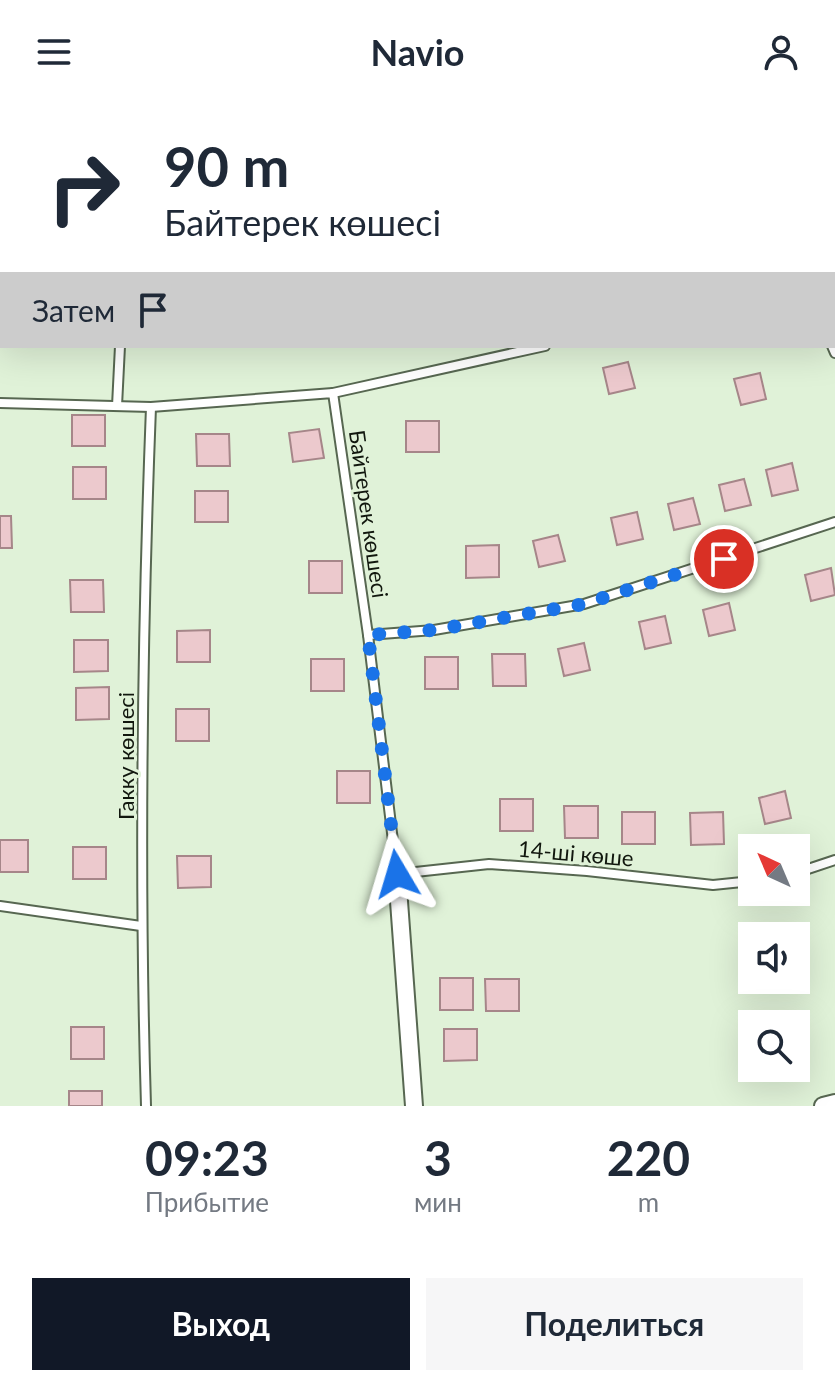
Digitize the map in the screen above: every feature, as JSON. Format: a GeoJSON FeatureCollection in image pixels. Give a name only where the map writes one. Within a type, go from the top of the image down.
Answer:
{"type":"FeatureCollection","features":[{"type":"Feature","properties":{"kind":"street"},"geometry":{"type":"LineString","coordinates":[[397,874],[414,1106]]}},
{"type":"Feature","properties":{"kind":"street"},"geometry":{"type":"LineString","coordinates":[[823,1106],[835,1103]]}},
{"type":"Feature","properties":{"kind":"lane"},"geometry":{"type":"LineString","coordinates":[[117,406],[120,348]]}},
{"type":"Feature","properties":{"kind":"lane"},"geometry":{"type":"LineString","coordinates":[[0,403],[151,407],[333,393],[536,348]]}},
{"type":"Feature","properties":{"kind":"lane","name":"Байтерек көшесі"},"geometry":{"type":"LineString","coordinates":[[333,393],[368,635],[397,874]]}},
{"type":"Feature","properties":{"kind":"lane","name":"Гакку көшесі"},"geometry":{"type":"LineString","coordinates":[[146,1106],[141,926],[143,617],[151,407]]}},
{"type":"Feature","properties":{"kind":"lane"},"geometry":{"type":"LineString","coordinates":[[368,635],[434,630],[584,604],[835,522]]}},
{"type":"Feature","properties":{"kind":"lane"},"geometry":{"type":"LineString","coordinates":[[810,868],[835,860]]}},
{"type":"Feature","properties":{"kind":"lane","name":"14-ші көше"},"geometry":{"type":"LineString","coordinates":[[397,874],[489,864],[713,885],[738,882]]}},
{"type":"Feature","properties":{"kind":"lane"},"geometry":{"type":"LineString","coordinates":[[0,906],[141,926]]}},
{"type":"Feature","properties":{"kind":"building"},"geometry":{"type":"Polygon","coordinates":[[[628,362],[635,388],[609,394],[603,368],[628,362]]]}},
{"type":"Feature","properties":{"kind":"building"},"geometry":{"type":"Polygon","coordinates":[[[760,373],[766,399],[741,405],[734,379],[760,373]]]}},
{"type":"Feature","properties":{"kind":"building"},"geometry":{"type":"Polygon","coordinates":[[[72,415],[105,415],[105,446],[72,446],[72,415]]]}},
{"type":"Feature","properties":{"kind":"building"},"geometry":{"type":"Polygon","coordinates":[[[406,421],[439,421],[439,452],[406,452],[406,421]]]}},
{"type":"Feature","properties":{"kind":"building"},"geometry":{"type":"Polygon","coordinates":[[[319,429],[324,458],[293,462],[289,433],[319,429]]]}},
{"type":"Feature","properties":{"kind":"building"},"geometry":{"type":"Polygon","coordinates":[[[196,434],[229,434],[230,466],[197,466],[196,434]]]}},
{"type":"Feature","properties":{"kind":"building"},"geometry":{"type":"Polygon","coordinates":[[[792,463],[798,490],[772,496],[766,470],[792,463]]]}},
{"type":"Feature","properties":{"kind":"building"},"geometry":{"type":"Polygon","coordinates":[[[73,467],[106,467],[106,499],[73,499],[73,467]]]}},
{"type":"Feature","properties":{"kind":"building"},"geometry":{"type":"Polygon","coordinates":[[[744,479],[751,505],[725,511],[719,485],[744,479]]]}},
{"type":"Feature","properties":{"kind":"building"},"geometry":{"type":"Polygon","coordinates":[[[195,491],[228,491],[228,522],[195,522],[195,491]]]}},
{"type":"Feature","properties":{"kind":"building"},"geometry":{"type":"Polygon","coordinates":[[[693,498],[700,524],[674,530],[668,504],[693,498]]]}},
{"type":"Feature","properties":{"kind":"building"},"geometry":{"type":"Polygon","coordinates":[[[637,512],[643,539],[617,545],[611,518],[637,512]]]}},
{"type":"Feature","properties":{"kind":"building"},"geometry":{"type":"Polygon","coordinates":[[[0,516],[11,516],[12,548],[0,548],[0,516]]]}},
{"type":"Feature","properties":{"kind":"building"},"geometry":{"type":"Polygon","coordinates":[[[558,535],[565,561],[539,567],[533,541],[558,535]]]}},
{"type":"Feature","properties":{"kind":"building"},"geometry":{"type":"Polygon","coordinates":[[[499,545],[499,577],[466,578],[466,546],[499,545]]]}},
{"type":"Feature","properties":{"kind":"building"},"geometry":{"type":"Polygon","coordinates":[[[309,561],[342,561],[342,593],[309,593],[309,561]]]}},
{"type":"Feature","properties":{"kind":"building"},"geometry":{"type":"Polygon","coordinates":[[[831,568],[835,595],[811,601],[805,575],[831,568]]]}},
{"type":"Feature","properties":{"kind":"building"},"geometry":{"type":"Polygon","coordinates":[[[70,580],[103,580],[104,612],[71,612],[70,580]]]}},
{"type":"Feature","properties":{"kind":"building"},"geometry":{"type":"Polygon","coordinates":[[[729,603],[735,630],[709,636],[703,610],[729,603]]]}},
{"type":"Feature","properties":{"kind":"building"},"geometry":{"type":"Polygon","coordinates":[[[665,616],[671,643],[645,649],[639,622],[665,616]]]}},
{"type":"Feature","properties":{"kind":"building"},"geometry":{"type":"Polygon","coordinates":[[[210,630],[210,662],[177,662],[177,631],[210,630]]]}},
{"type":"Feature","properties":{"kind":"building"},"geometry":{"type":"Polygon","coordinates":[[[74,640],[108,640],[108,671],[74,672],[74,640]]]}},
{"type":"Feature","properties":{"kind":"building"},"geometry":{"type":"Polygon","coordinates":[[[584,643],[590,670],[564,676],[558,649],[584,643]]]}},
{"type":"Feature","properties":{"kind":"building"},"geometry":{"type":"Polygon","coordinates":[[[492,654],[525,654],[526,686],[493,686],[492,654]]]}},
{"type":"Feature","properties":{"kind":"building"},"geometry":{"type":"Polygon","coordinates":[[[425,657],[458,657],[458,689],[425,689],[425,657]]]}},
{"type":"Feature","properties":{"kind":"building"},"geometry":{"type":"Polygon","coordinates":[[[311,659],[344,659],[344,691],[311,691],[311,659]]]}},
{"type":"Feature","properties":{"kind":"building"},"geometry":{"type":"Polygon","coordinates":[[[109,687],[109,719],[76,720],[76,688],[109,687]]]}},
{"type":"Feature","properties":{"kind":"building"},"geometry":{"type":"Polygon","coordinates":[[[176,709],[209,709],[209,741],[176,741],[176,709]]]}},
{"type":"Feature","properties":{"kind":"building"},"geometry":{"type":"Polygon","coordinates":[[[337,771],[370,771],[370,803],[337,803],[337,771]]]}},
{"type":"Feature","properties":{"kind":"building"},"geometry":{"type":"Polygon","coordinates":[[[785,791],[791,818],[765,824],[759,798],[785,791]]]}},
{"type":"Feature","properties":{"kind":"building"},"geometry":{"type":"Polygon","coordinates":[[[500,799],[533,799],[533,831],[500,831],[500,799]]]}},
{"type":"Feature","properties":{"kind":"building"},"geometry":{"type":"Polygon","coordinates":[[[564,806],[598,806],[598,838],[565,838],[564,806]]]}},
{"type":"Feature","properties":{"kind":"building"},"geometry":{"type":"Polygon","coordinates":[[[622,812],[655,812],[655,844],[622,844],[622,812]]]}},
{"type":"Feature","properties":{"kind":"building"},"geometry":{"type":"Polygon","coordinates":[[[723,812],[724,844],[691,845],[690,813],[723,812]]]}},
{"type":"Feature","properties":{"kind":"building"},"geometry":{"type":"Polygon","coordinates":[[[0,840],[28,840],[28,872],[0,872],[0,840]]]}},
{"type":"Feature","properties":{"kind":"building"},"geometry":{"type":"Polygon","coordinates":[[[73,847],[106,847],[106,879],[73,879],[73,847]]]}},
{"type":"Feature","properties":{"kind":"building"},"geometry":{"type":"Polygon","coordinates":[[[177,856],[211,856],[211,887],[178,888],[177,856]]]}},
{"type":"Feature","properties":{"kind":"building"},"geometry":{"type":"Polygon","coordinates":[[[440,978],[473,978],[473,1010],[440,1010],[440,978]]]}},
{"type":"Feature","properties":{"kind":"building"},"geometry":{"type":"Polygon","coordinates":[[[485,979],[519,979],[519,1011],[486,1011],[485,979]]]}},
{"type":"Feature","properties":{"kind":"building"},"geometry":{"type":"Polygon","coordinates":[[[71,1027],[104,1027],[104,1059],[71,1059],[71,1027]]]}},
{"type":"Feature","properties":{"kind":"building"},"geometry":{"type":"Polygon","coordinates":[[[444,1029],[477,1029],[477,1060],[444,1061],[444,1029]]]}},
{"type":"Feature","properties":{"kind":"building"},"geometry":{"type":"Polygon","coordinates":[[[69,1091],[102,1091],[102,1106],[69,1106],[69,1091]]]}},
{"type":"Feature","properties":{"kind":"route"},"geometry":{"type":"LineString","coordinates":[[397,874],[368,635],[434,630],[584,604],[724,559]]}}]}
